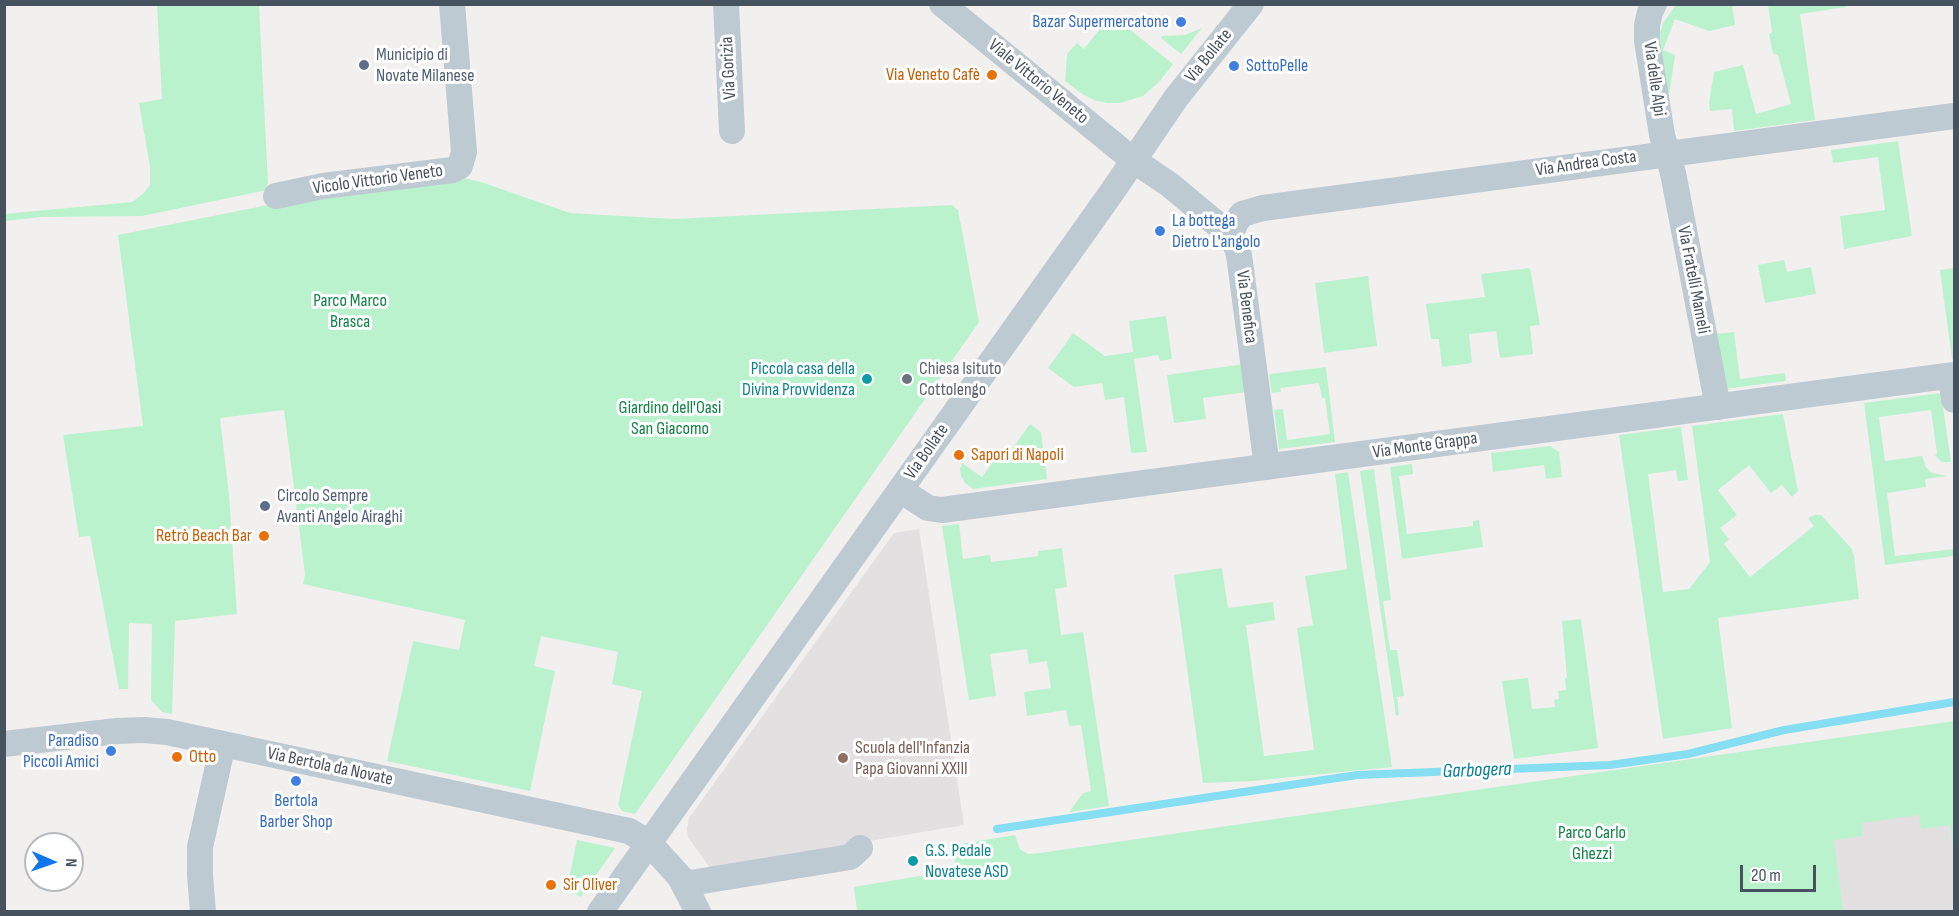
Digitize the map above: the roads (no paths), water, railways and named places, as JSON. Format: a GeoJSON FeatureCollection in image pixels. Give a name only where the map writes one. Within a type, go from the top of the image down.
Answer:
{"type":"FeatureCollection","features":[{"type":"Feature","properties":{"kind":"street","name":"Vicolo Vittorio Veneto"},"geometry":{"type":"LineString","coordinates":[[276,196],[323,186],[453,170],[460,166],[464,152],[452,4]]}},
{"type":"Feature","properties":{"kind":"street","name":"Via Gorizia"},"geometry":{"type":"LineString","coordinates":[[726,4],[732,131]]}},
{"type":"Feature","properties":{"kind":"street","name":"Viale Vittorio Veneto"},"geometry":{"type":"LineString","coordinates":[[942,4],[1133,160]]}},
{"type":"Feature","properties":{"kind":"street","name":"Via Bollate"},"geometry":{"type":"LineString","coordinates":[[600,912],[1112,192],[1176,98],[1251,4]]}},
{"type":"Feature","properties":{"kind":"street","name":"Via delle Alpi"},"geometry":{"type":"LineString","coordinates":[[1654,4],[1647,25],[1647,41],[1662,135],[1668,154]]}},
{"type":"Feature","properties":{"kind":"street","name":"Via Andrea Costa"},"geometry":{"type":"LineString","coordinates":[[1230,235],[1242,214],[1263,208],[1954,116]]}},
{"type":"Feature","properties":{"kind":"street","name":"Via Fratelli Mameli"},"geometry":{"type":"LineString","coordinates":[[1668,154],[1718,407]]}},
{"type":"Feature","properties":{"kind":"street"},"geometry":{"type":"LineString","coordinates":[[1133,160],[1170,185],[1230,235]]}},
{"type":"Feature","properties":{"kind":"street","name":"Via Benefica"},"geometry":{"type":"LineString","coordinates":[[1230,235],[1234,240],[1240,262],[1267,467]]}},
{"type":"Feature","properties":{"kind":"street","name":"Via Monte Grappa"},"geometry":{"type":"LineString","coordinates":[[900,489],[928,508],[942,510],[1718,407],[1953,384]]}},
{"type":"Feature","properties":{"kind":"street","name":"Via Bertola da Novate"},"geometry":{"type":"LineString","coordinates":[[4,744],[117,731],[167,732],[629,831],[649,843]]}},
{"type":"Feature","properties":{"kind":"street"},"geometry":{"type":"LineString","coordinates":[[203,912],[200,847],[223,744]]}},
{"type":"Feature","properties":{"kind":"street"},"geometry":{"type":"LineString","coordinates":[[649,843],[680,877],[698,912]]}},
{"type":"Feature","properties":{"kind":"street"},"geometry":{"type":"LineString","coordinates":[[684,884],[850,857],[860,848]]}},
{"type":"Feature","properties":{"kind":"waterway","name":"Garbogera"},"geometry":{"type":"LineString","coordinates":[[997,829],[1357,775],[1610,765],[1688,754],[1784,730],[1954,702]]}},
{"type":"Feature","properties":{"kind":"place","name":"Bazar Supermercatone"},"geometry":{"type":"Point","coordinates":[1181,22]}},
{"type":"Feature","properties":{"kind":"place","name":"Municipio di Novate Milanese"},"geometry":{"type":"Point","coordinates":[364,65]}},
{"type":"Feature","properties":{"kind":"place","name":"SottoPelle"},"geometry":{"type":"Point","coordinates":[1234,66]}},
{"type":"Feature","properties":{"kind":"place","name":"Via Veneto Cafè"},"geometry":{"type":"Point","coordinates":[992,75]}},
{"type":"Feature","properties":{"kind":"place","name":"La bottega Dietro L'angolo"},"geometry":{"type":"Point","coordinates":[1160,231]}},
{"type":"Feature","properties":{"kind":"place","name":"Piccola casa della Divina Provvidenza"},"geometry":{"type":"Point","coordinates":[867,379]}},
{"type":"Feature","properties":{"kind":"place","name":"Chiesa Isituto Cottolengo"},"geometry":{"type":"Point","coordinates":[907,379]}},
{"type":"Feature","properties":{"kind":"place","name":"Sapori di Napoli"},"geometry":{"type":"Point","coordinates":[959,455]}},
{"type":"Feature","properties":{"kind":"place","name":"Circolo Sempre Avanti Angelo Airaghi"},"geometry":{"type":"Point","coordinates":[265,506]}},
{"type":"Feature","properties":{"kind":"place","name":"Retrò Beach Bar"},"geometry":{"type":"Point","coordinates":[264,536]}},
{"type":"Feature","properties":{"kind":"place","name":"Paradiso Piccoli Amici"},"geometry":{"type":"Point","coordinates":[111,751]}},
{"type":"Feature","properties":{"kind":"place","name":"Otto"},"geometry":{"type":"Point","coordinates":[177,757]}},
{"type":"Feature","properties":{"kind":"place","name":"Scuola dell'Infanzia Papa Giovanni XXIII"},"geometry":{"type":"Point","coordinates":[843,758]}},
{"type":"Feature","properties":{"kind":"place","name":"Bertola Barber Shop"},"geometry":{"type":"Point","coordinates":[296,781]}},
{"type":"Feature","properties":{"kind":"place","name":"G.S. Pedale Novatese ASD"},"geometry":{"type":"Point","coordinates":[913,861]}},
{"type":"Feature","properties":{"kind":"place","name":"Sir Oliver"},"geometry":{"type":"Point","coordinates":[551,885]}},
{"type":"Feature","properties":{"kind":"park label","name":"Parco Marco Brasca"},"geometry":{"type":"Point","coordinates":[350,311]}},
{"type":"Feature","properties":{"kind":"park label","name":"Giardino dell'Oasi San Giacomo"},"geometry":{"type":"Point","coordinates":[670,418]}},
{"type":"Feature","properties":{"kind":"park label","name":"Parco Carlo Ghezzi"},"geometry":{"type":"Point","coordinates":[1592,843]}}]}
